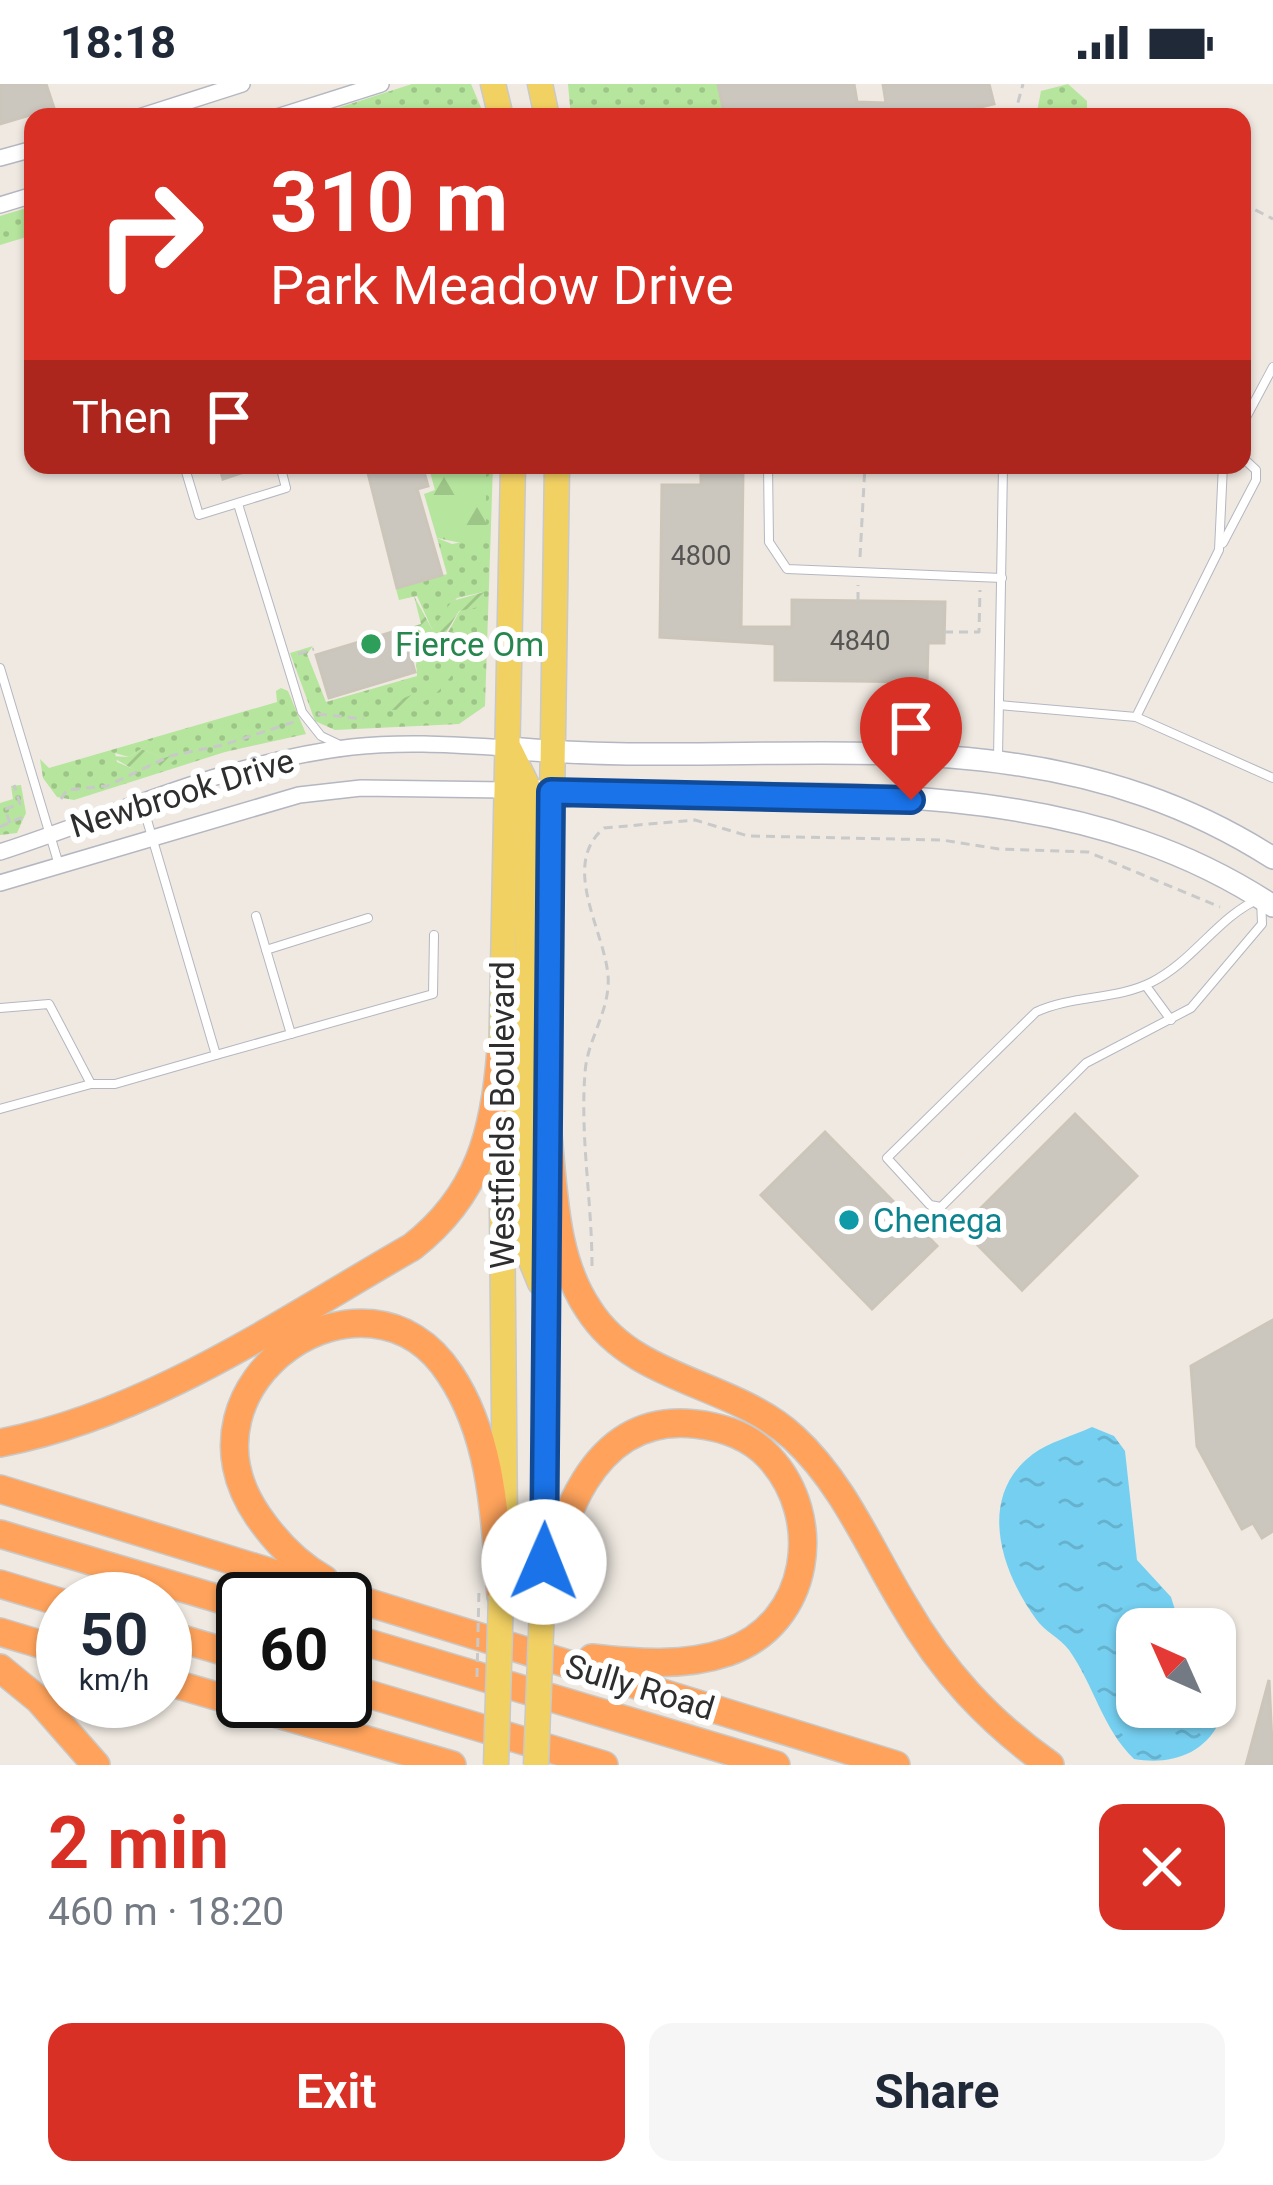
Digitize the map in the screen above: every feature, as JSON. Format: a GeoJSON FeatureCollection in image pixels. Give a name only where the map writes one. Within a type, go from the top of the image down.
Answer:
{"type":"FeatureCollection","features":[{"type":"Feature","properties":{"kind":"highway"},"geometry":{"type":"LineString","coordinates":[[0,1443],[93,1419],[154,1391],[392,1258],[438,1226],[461,1199],[484,1155],[496,1106],[501,1049]]}},
{"type":"Feature","properties":{"kind":"highway"},"geometry":{"type":"LineString","coordinates":[[547,1126],[563,1256],[580,1296],[602,1328],[637,1357],[728,1394],[797,1441],[838,1491],[939,1660],[968,1697],[1050,1765]]}},
{"type":"Feature","properties":{"kind":"highway"},"geometry":{"type":"LineString","coordinates":[[388,1608],[296,1560],[251,1505],[236,1466],[235,1426],[250,1387],[271,1359],[328,1328],[362,1324],[406,1335],[436,1354],[451,1375],[469,1412],[493,1494],[501,1596]]}},
{"type":"Feature","properties":{"kind":"highway"},"geometry":{"type":"LineString","coordinates":[[532,1652],[683,1661],[732,1651],[750,1641],[780,1613],[798,1582],[804,1531],[797,1501],[770,1457],[740,1436],[677,1423],[644,1431],[612,1448],[574,1495],[555,1540],[542,1606]]}},
{"type":"Feature","properties":{"kind":"highway"},"geometry":{"type":"LineString","coordinates":[[0,1490],[896,1765]]}},
{"type":"Feature","properties":{"kind":"highway"},"geometry":{"type":"LineString","coordinates":[[0,1534],[216,1598]]}},
{"type":"Feature","properties":{"kind":"highway"},"geometry":{"type":"LineString","coordinates":[[0,1584],[36,1595]]}},
{"type":"Feature","properties":{"kind":"highway"},"geometry":{"type":"LineString","coordinates":[[0,1632],[36,1643]]}},
{"type":"Feature","properties":{"kind":"highway","name":"Sully Road"},"geometry":{"type":"LineString","coordinates":[[372,1644],[776,1765]]}},
{"type":"Feature","properties":{"kind":"highway"},"geometry":{"type":"LineString","coordinates":[[0,1668],[39,1700],[96,1765]]}},
{"type":"Feature","properties":{"kind":"highway"},"geometry":{"type":"LineString","coordinates":[[192,1689],[452,1765]]}},
{"type":"Feature","properties":{"kind":"highway"},"geometry":{"type":"LineString","coordinates":[[372,1696],[604,1765]]}},
{"type":"Feature","properties":{"kind":"main road","name":"Westfields Boulevard"},"geometry":{"type":"LineString","coordinates":[[513,474],[509,748],[529,791],[547,1126],[536,1765]]}},
{"type":"Feature","properties":{"kind":"main road","name":"Westfields Boulevard"},"geometry":{"type":"LineString","coordinates":[[496,1765],[505,1518],[501,1049],[529,791],[551,752],[556,474]]}},
{"type":"Feature","properties":{"kind":"main road"},"geometry":{"type":"LineString","coordinates":[[529,791],[523,1241],[545,1294]]}},
{"type":"Feature","properties":{"kind":"street"},"geometry":{"type":"LineString","coordinates":[[185,108],[242,84]]}},
{"type":"Feature","properties":{"kind":"street"},"geometry":{"type":"LineString","coordinates":[[305,108],[381,84]]}},
{"type":"Feature","properties":{"kind":"street","name":"Newbrook Drive"},"geometry":{"type":"LineString","coordinates":[[0,852],[250,766],[347,748],[413,743],[551,752],[998,759],[1076,772],[1147,793],[1271,852]]}},
{"type":"Feature","properties":{"kind":"street","name":"Newbrook Drive"},"geometry":{"type":"LineString","coordinates":[[0,884],[327,790],[529,791]]}},
{"type":"Feature","properties":{"kind":"street"},"geometry":{"type":"LineString","coordinates":[[529,791],[1013,806],[1138,838],[1267,902]]}},
{"type":"Feature","properties":{"kind":"lane"},"geometry":{"type":"LineString","coordinates":[[1251,407],[1273,367]]}},
{"type":"Feature","properties":{"kind":"lane"},"geometry":{"type":"LineString","coordinates":[[1136,717],[1256,480],[1251,465]]}},
{"type":"Feature","properties":{"kind":"lane"},"geometry":{"type":"LineString","coordinates":[[187,474],[199,515],[286,488],[282,474]]}},
{"type":"Feature","properties":{"kind":"lane"},"geometry":{"type":"LineString","coordinates":[[768,474],[769,542],[775,558],[795,572],[1001,578]]}},
{"type":"Feature","properties":{"kind":"lane"},"geometry":{"type":"LineString","coordinates":[[998,759],[1003,474]]}},
{"type":"Feature","properties":{"kind":"lane"},"geometry":{"type":"LineString","coordinates":[[1220,550],[1223,474]]}},
{"type":"Feature","properties":{"kind":"lane"},"geometry":{"type":"LineString","coordinates":[[238,504],[288,675],[312,727],[347,748]]}},
{"type":"Feature","properties":{"kind":"lane"},"geometry":{"type":"LineString","coordinates":[[0,668],[59,866]]}},
{"type":"Feature","properties":{"kind":"lane"},"geometry":{"type":"LineString","coordinates":[[999,705],[1136,717],[1273,778]]}},
{"type":"Feature","properties":{"kind":"lane"},"geometry":{"type":"LineString","coordinates":[[141,801],[216,1055]]}},
{"type":"Feature","properties":{"kind":"lane"},"geometry":{"type":"LineString","coordinates":[[1267,902],[1254,936],[1205,995],[1171,1020],[1085,1063],[940,1207],[930,1205],[887,1158],[1036,1012],[1062,1000],[1146,986],[1190,958],[1233,910],[1267,902]]}},
{"type":"Feature","properties":{"kind":"lane"},"geometry":{"type":"LineString","coordinates":[[256,916],[291,1034]]}},
{"type":"Feature","properties":{"kind":"lane"},"geometry":{"type":"LineString","coordinates":[[266,950],[368,918]]}},
{"type":"Feature","properties":{"kind":"lane"},"geometry":{"type":"LineString","coordinates":[[0,1109],[92,1084],[115,1084],[433,994],[434,935]]}},
{"type":"Feature","properties":{"kind":"lane"},"geometry":{"type":"LineString","coordinates":[[1146,986],[1171,1020]]}},
{"type":"Feature","properties":{"kind":"lane"},"geometry":{"type":"LineString","coordinates":[[0,1008],[49,1004],[92,1084]]}},
{"type":"Feature","properties":{"kind":"path"},"geometry":{"type":"LineString","coordinates":[[858,601],[865,474]]}},
{"type":"Feature","properties":{"kind":"path"},"geometry":{"type":"LineString","coordinates":[[302,671],[296,654],[314,649]]}},
{"type":"Feature","properties":{"kind":"path"},"geometry":{"type":"LineString","coordinates":[[311,705],[321,714],[364,719]]}},
{"type":"Feature","properties":{"kind":"path"},"geometry":{"type":"LineString","coordinates":[[61,799],[73,789],[107,786],[170,756],[223,746],[300,719]]}},
{"type":"Feature","properties":{"kind":"path"},"geometry":{"type":"LineString","coordinates":[[10,823],[4,808],[20,804],[14,785]]}},
{"type":"Feature","properties":{"kind":"path"},"geometry":{"type":"LineString","coordinates":[[73,789],[74,800]]}},
{"type":"Feature","properties":{"kind":"path"},"geometry":{"type":"LineString","coordinates":[[0,827],[25,816]]}},
{"type":"Feature","properties":{"kind":"path"},"geometry":{"type":"LineString","coordinates":[[592,1273],[582,1160],[584,1077],[609,979],[587,902],[586,856],[604,829],[695,820],[748,836],[942,840],[999,849],[1088,852],[1233,910]]}},
{"type":"Feature","properties":{"kind":"green space"},"geometry":{"type":"Polygon","coordinates":[[[412,84],[471,84],[481,108],[338,108],[412,84]]]}},
{"type":"Feature","properties":{"kind":"green space"},"geometry":{"type":"Polygon","coordinates":[[[568,84],[718,84],[723,108],[570,108],[568,84]]]}},
{"type":"Feature","properties":{"kind":"green space"},"geometry":{"type":"Polygon","coordinates":[[[1068,84],[1087,101],[1087,108],[1038,108],[1041,91],[1068,84]]]}},
{"type":"Feature","properties":{"kind":"green space"},"geometry":{"type":"Polygon","coordinates":[[[24,209],[24,238],[0,245],[0,216],[24,209]]]}},
{"type":"Feature","properties":{"kind":"green space"},"geometry":{"type":"Polygon","coordinates":[[[431,474],[486,474],[486,538],[471,545],[437,538],[424,494],[435,490],[431,474]]]}},
{"type":"Feature","properties":{"kind":"green space"},"geometry":{"type":"Polygon","coordinates":[[[486,474],[493,474],[485,706],[459,724],[335,730],[315,721],[290,653],[313,646],[307,654],[326,702],[417,676],[416,656],[422,653],[417,637],[430,643],[445,638],[459,612],[483,592],[457,598],[432,629],[417,596],[399,600],[396,589],[447,574],[437,538],[452,544],[485,538],[486,474]]]}},
{"type":"Feature","properties":{"kind":"green space"},"geometry":{"type":"Polygon","coordinates":[[[484,592],[484,606],[459,611],[441,641],[417,637],[414,626],[421,624],[414,596],[432,629],[452,601],[484,592]]]}},
{"type":"Feature","properties":{"kind":"green space"},"geometry":{"type":"Polygon","coordinates":[[[462,635],[468,647],[438,691],[416,706],[387,710],[387,705],[433,686],[462,635]]]}},
{"type":"Feature","properties":{"kind":"green space"},"geometry":{"type":"Polygon","coordinates":[[[276,691],[288,691],[306,734],[225,752],[74,800],[57,797],[43,778],[40,759],[49,768],[277,702],[276,691]],[[141,749],[129,757],[115,753],[117,762],[138,771],[163,758],[141,749]]]}},
{"type":"Feature","properties":{"kind":"green space"},"geometry":{"type":"Polygon","coordinates":[[[141,749],[164,758],[177,754],[176,759],[163,769],[156,762],[138,772],[110,756],[129,757],[141,749]]]}},
{"type":"Feature","properties":{"kind":"green space"},"geometry":{"type":"Polygon","coordinates":[[[21,785],[26,813],[17,833],[0,835],[0,803],[13,799],[11,786],[21,785]]]}},
{"type":"Feature","properties":{"kind":"water"},"geometry":{"type":"Polygon","coordinates":[[[1092,1427],[1114,1436],[1125,1451],[1137,1560],[1171,1597],[1174,1608],[1116,1608],[1116,1728],[1216,1728],[1183,1756],[1134,1759],[1106,1720],[1069,1650],[1039,1623],[1013,1579],[1000,1535],[1005,1491],[1015,1471],[1054,1443],[1092,1427]]]}},
{"type":"Feature","properties":{"kind":"building"},"geometry":{"type":"Polygon","coordinates":[[[0,84],[46,84],[54,108],[24,108],[24,117],[0,124],[0,84]]]}},
{"type":"Feature","properties":{"kind":"building"},"geometry":{"type":"Polygon","coordinates":[[[718,84],[854,84],[857,102],[886,103],[883,84],[989,84],[994,104],[977,108],[723,108],[718,84]]]}},
{"type":"Feature","properties":{"kind":"building"},"geometry":{"type":"Polygon","coordinates":[[[368,474],[425,474],[428,486],[417,489],[442,575],[397,588],[368,474]]]}},
{"type":"Feature","properties":{"kind":"building"},"geometry":{"type":"Polygon","coordinates":[[[701,474],[743,474],[741,627],[792,627],[792,600],[945,602],[944,643],[928,643],[927,682],[775,680],[775,644],[660,637],[662,485],[701,485],[701,474]]]}},
{"type":"Feature","properties":{"kind":"building"},"geometry":{"type":"Polygon","coordinates":[[[402,629],[415,672],[329,698],[316,655],[402,629]]]}},
{"type":"Feature","properties":{"kind":"building"},"geometry":{"type":"Polygon","coordinates":[[[1075,1114],[1137,1176],[1022,1290],[961,1228],[1075,1114]]]}},
{"type":"Feature","properties":{"kind":"building","name":"Chenega"},"geometry":{"type":"Polygon","coordinates":[[[825,1132],[937,1246],[872,1309],[761,1195],[825,1132]]]}},
{"type":"Feature","properties":{"kind":"building"},"geometry":{"type":"Polygon","coordinates":[[[1273,1320],[1273,1531],[1262,1538],[1253,1523],[1242,1529],[1197,1446],[1191,1366],[1273,1320]]]}},
{"type":"Feature","properties":{"kind":"building"},"geometry":{"type":"Polygon","coordinates":[[[1269,1680],[1273,1765],[1246,1765],[1269,1680]]]}},
{"type":"Feature","properties":{"kind":"place","name":"Fierce Om"},"geometry":{"type":"Point","coordinates":[371,644]}},
{"type":"Feature","properties":{"kind":"place","name":"Chenega"},"geometry":{"type":"Point","coordinates":[849,1220]}},
{"type":"Feature","properties":{"kind":"route"},"geometry":{"type":"LineString","coordinates":[[544,1562],[554,899],[551,792],[911,800]]}}]}
